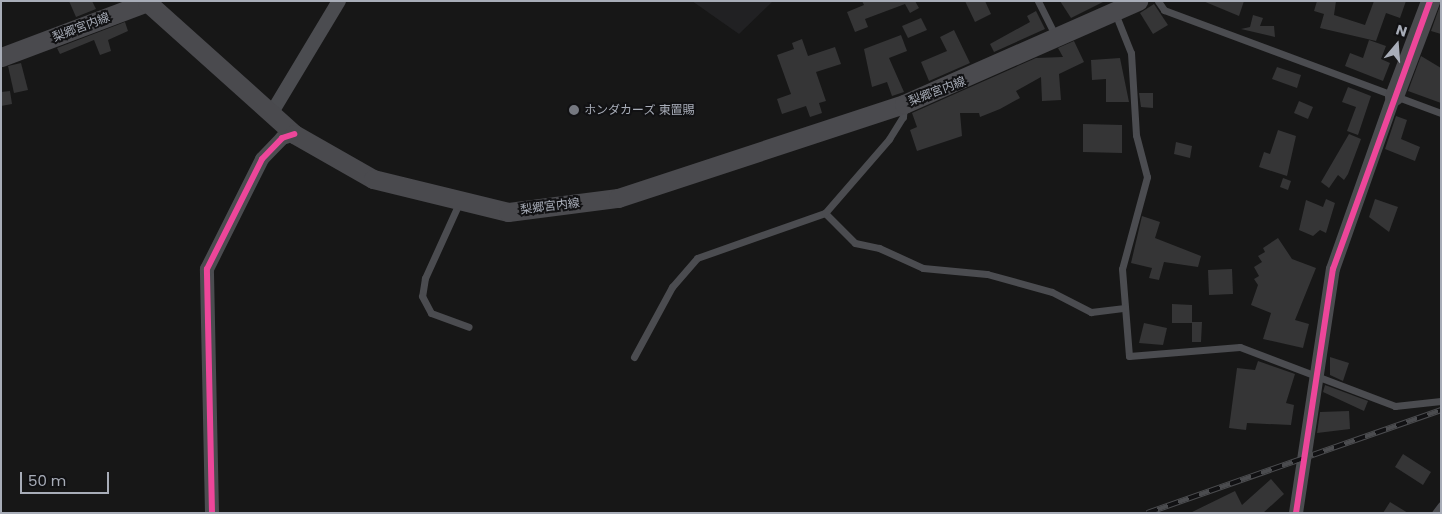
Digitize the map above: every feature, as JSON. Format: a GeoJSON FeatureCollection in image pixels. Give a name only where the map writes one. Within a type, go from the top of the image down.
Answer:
{"type":"FeatureCollection","features":[{"type":"Feature","properties":{"kind":"main road","name":"梨郷宮内線"},"geometry":{"type":"LineString","coordinates":[[1,57],[147,1],[294,134],[373,179],[508,212],[618,198],[904,104],[1115,13],[1138,1]]}},
{"type":"Feature","properties":{"kind":"main road"},"geometry":{"type":"LineString","coordinates":[[1394,96],[1430,1]]}},
{"type":"Feature","properties":{"kind":"street"},"geometry":{"type":"LineString","coordinates":[[271,114],[338,1]]}},
{"type":"Feature","properties":{"kind":"street"},"geometry":{"type":"LineString","coordinates":[[1296,513],[1337,255],[1394,96]]}},
{"type":"Feature","properties":{"kind":"street"},"geometry":{"type":"LineString","coordinates":[[212,513],[207,269],[262,159],[282,138],[294,134]]}},
{"type":"Feature","properties":{"kind":"lane"},"geometry":{"type":"LineString","coordinates":[[1038,1],[1056,38]]}},
{"type":"Feature","properties":{"kind":"lane"},"geometry":{"type":"LineString","coordinates":[[1158,1],[1164,10],[1441,113]]}},
{"type":"Feature","properties":{"kind":"lane"},"geometry":{"type":"LineString","coordinates":[[1115,13],[1131,53],[1136,135],[1147,177],[1122,269],[1129,356],[1240,347],[1317,374],[1395,406],[1441,401]]}},
{"type":"Feature","properties":{"kind":"lane"},"geometry":{"type":"LineString","coordinates":[[634,357],[672,287],[696,258],[824,213],[889,139],[904,117],[904,104]]}},
{"type":"Feature","properties":{"kind":"lane"},"geometry":{"type":"LineString","coordinates":[[460,201],[425,278],[422,296],[431,313],[469,327]]}},
{"type":"Feature","properties":{"kind":"lane"},"geometry":{"type":"LineString","coordinates":[[824,213],[855,243],[879,248],[923,268],[987,274],[1052,292],[1091,312],[1125,308]]}},
{"type":"Feature","properties":{"kind":"lane"},"geometry":{"type":"LineString","coordinates":[[1435,513],[1441,505]]}},
{"type":"Feature","properties":{"kind":"shaded area"},"geometry":{"type":"Polygon","coordinates":[[[692,1],[773,1],[739,34],[692,1]]]}},
{"type":"Feature","properties":{"kind":"building"},"geometry":{"type":"Polygon","coordinates":[[[69,1],[92,1],[96,9],[76,17],[69,1]]]}},
{"type":"Feature","properties":{"kind":"building"},"geometry":{"type":"Polygon","coordinates":[[[862,1],[915,1],[919,8],[910,13],[905,4],[865,19],[868,27],[855,32],[847,12],[864,5],[862,1]]]}},
{"type":"Feature","properties":{"kind":"building"},"geometry":{"type":"Polygon","coordinates":[[[965,1],[985,1],[991,14],[975,22],[965,1]]]}},
{"type":"Feature","properties":{"kind":"building"},"geometry":{"type":"Polygon","coordinates":[[[1060,1],[1105,1],[1071,18],[1060,1]]]}},
{"type":"Feature","properties":{"kind":"building"},"geometry":{"type":"Polygon","coordinates":[[[1203,1],[1244,1],[1239,16],[1203,1]]]}},
{"type":"Feature","properties":{"kind":"building"},"geometry":{"type":"Polygon","coordinates":[[[1317,1],[1336,1],[1334,15],[1365,25],[1374,1],[1406,1],[1400,18],[1386,13],[1376,41],[1320,28],[1324,14],[1314,11],[1317,1]]]}},
{"type":"Feature","properties":{"kind":"building"},"geometry":{"type":"Polygon","coordinates":[[[1441,3],[1441,34],[1431,31],[1441,3]]]}},
{"type":"Feature","properties":{"kind":"building"},"geometry":{"type":"Polygon","coordinates":[[[1154,4],[1168,25],[1153,34],[1140,13],[1154,4]]]}},
{"type":"Feature","properties":{"kind":"building"},"geometry":{"type":"Polygon","coordinates":[[[1036,11],[1045,29],[994,52],[990,44],[1030,22],[1027,16],[1036,11]]]}},
{"type":"Feature","properties":{"kind":"building"},"geometry":{"type":"Polygon","coordinates":[[[1253,15],[1263,18],[1260,26],[1274,26],[1275,37],[1241,29],[1250,27],[1253,15]]]}},
{"type":"Feature","properties":{"kind":"building"},"geometry":{"type":"Polygon","coordinates":[[[921,18],[927,30],[908,38],[902,26],[921,18]]]}},
{"type":"Feature","properties":{"kind":"building"},"geometry":{"type":"Polygon","coordinates":[[[125,22],[128,31],[108,40],[111,51],[100,55],[94,40],[60,54],[57,48],[125,22]]]}},
{"type":"Feature","properties":{"kind":"building"},"geometry":{"type":"Polygon","coordinates":[[[954,30],[970,63],[929,81],[921,62],[947,51],[940,37],[954,30]]]}},
{"type":"Feature","properties":{"kind":"building"},"geometry":{"type":"Polygon","coordinates":[[[901,35],[907,51],[889,58],[904,92],[892,96],[887,82],[872,87],[864,49],[901,35]]]}},
{"type":"Feature","properties":{"kind":"building"},"geometry":{"type":"Polygon","coordinates":[[[802,39],[808,56],[835,47],[841,64],[816,72],[826,101],[819,103],[822,113],[810,117],[806,106],[782,114],[777,99],[791,94],[777,55],[794,49],[792,43],[802,39]]]}},
{"type":"Feature","properties":{"kind":"building"},"geometry":{"type":"Polygon","coordinates":[[[1369,40],[1386,46],[1381,59],[1390,63],[1383,81],[1345,66],[1350,53],[1363,58],[1369,40]]]}},
{"type":"Feature","properties":{"kind":"building"},"geometry":{"type":"Polygon","coordinates":[[[1074,41],[1084,62],[1059,74],[1061,100],[1042,101],[1041,77],[1016,91],[1020,98],[1000,109],[980,117],[979,113],[960,113],[962,136],[917,151],[910,130],[917,127],[912,113],[1036,58],[1063,57],[1058,48],[1074,41]]]}},
{"type":"Feature","properties":{"kind":"building"},"geometry":{"type":"Polygon","coordinates":[[[1421,56],[1441,68],[1441,103],[1408,91],[1421,56]]]}},
{"type":"Feature","properties":{"kind":"building"},"geometry":{"type":"Polygon","coordinates":[[[1120,58],[1129,102],[1106,102],[1106,79],[1092,80],[1091,60],[1120,58]]]}},
{"type":"Feature","properties":{"kind":"building"},"geometry":{"type":"Polygon","coordinates":[[[21,63],[28,90],[14,93],[8,66],[21,63]]]}},
{"type":"Feature","properties":{"kind":"building"},"geometry":{"type":"Polygon","coordinates":[[[1277,67],[1301,75],[1297,88],[1272,79],[1277,67]]]}},
{"type":"Feature","properties":{"kind":"building"},"geometry":{"type":"Polygon","coordinates":[[[1348,87],[1371,96],[1358,135],[1347,131],[1356,107],[1342,102],[1348,87]]]}},
{"type":"Feature","properties":{"kind":"building"},"geometry":{"type":"Polygon","coordinates":[[[10,91],[12,104],[1,106],[1,92],[10,91]]]}},
{"type":"Feature","properties":{"kind":"building"},"geometry":{"type":"Polygon","coordinates":[[[1139,93],[1153,93],[1153,108],[1141,107],[1139,93]]]}},
{"type":"Feature","properties":{"kind":"building"},"geometry":{"type":"Polygon","coordinates":[[[1299,101],[1313,107],[1308,119],[1294,113],[1299,101]]]}},
{"type":"Feature","properties":{"kind":"building"},"geometry":{"type":"Polygon","coordinates":[[[1396,116],[1407,120],[1401,139],[1420,147],[1415,161],[1385,149],[1396,116]]]}},
{"type":"Feature","properties":{"kind":"building"},"geometry":{"type":"Polygon","coordinates":[[[1083,124],[1122,125],[1122,153],[1083,152],[1083,124]]]}},
{"type":"Feature","properties":{"kind":"building"},"geometry":{"type":"Polygon","coordinates":[[[1278,130],[1296,136],[1287,176],[1259,167],[1264,152],[1270,154],[1278,130]]]}},
{"type":"Feature","properties":{"kind":"building"},"geometry":{"type":"Polygon","coordinates":[[[1349,134],[1361,139],[1348,174],[1344,180],[1338,175],[1329,188],[1321,182],[1349,134]]]}},
{"type":"Feature","properties":{"kind":"building"},"geometry":{"type":"Polygon","coordinates":[[[1176,142],[1192,146],[1190,158],[1174,154],[1176,142]]]}},
{"type":"Feature","properties":{"kind":"building"},"geometry":{"type":"Polygon","coordinates":[[[1283,178],[1291,181],[1288,190],[1280,187],[1283,178]]]}},
{"type":"Feature","properties":{"kind":"building"},"geometry":{"type":"Polygon","coordinates":[[[1326,199],[1335,203],[1326,233],[1320,230],[1313,236],[1299,230],[1306,200],[1323,207],[1326,199]]]}},
{"type":"Feature","properties":{"kind":"building"},"geometry":{"type":"Polygon","coordinates":[[[1375,199],[1398,207],[1389,232],[1369,217],[1375,199]]]}},
{"type":"Feature","properties":{"kind":"building"},"geometry":{"type":"Polygon","coordinates":[[[1142,216],[1160,222],[1155,238],[1201,256],[1198,267],[1164,262],[1159,280],[1149,278],[1152,268],[1131,263],[1142,216]]]}},
{"type":"Feature","properties":{"kind":"building"},"geometry":{"type":"Polygon","coordinates":[[[1278,238],[1292,259],[1316,268],[1295,320],[1309,324],[1303,348],[1263,339],[1271,313],[1251,305],[1258,285],[1254,279],[1259,276],[1254,267],[1262,262],[1258,256],[1265,252],[1263,248],[1278,238]]]}},
{"type":"Feature","properties":{"kind":"building"},"geometry":{"type":"Polygon","coordinates":[[[1232,269],[1233,294],[1209,295],[1208,270],[1232,269]]]}},
{"type":"Feature","properties":{"kind":"building"},"geometry":{"type":"Polygon","coordinates":[[[1172,304],[1192,305],[1192,322],[1202,322],[1201,342],[1192,342],[1192,323],[1172,323],[1172,304]]]}},
{"type":"Feature","properties":{"kind":"building"},"geometry":{"type":"Polygon","coordinates":[[[1144,323],[1167,328],[1163,345],[1139,343],[1144,323]]]}},
{"type":"Feature","properties":{"kind":"building"},"geometry":{"type":"Polygon","coordinates":[[[1330,357],[1349,363],[1343,381],[1330,375],[1330,357]]]}},
{"type":"Feature","properties":{"kind":"building"},"geometry":{"type":"Polygon","coordinates":[[[1258,361],[1295,374],[1286,403],[1294,405],[1291,425],[1247,423],[1246,430],[1229,428],[1237,368],[1255,370],[1258,361]]]}},
{"type":"Feature","properties":{"kind":"building"},"geometry":{"type":"Polygon","coordinates":[[[1325,385],[1368,401],[1364,411],[1323,392],[1325,385]]]}},
{"type":"Feature","properties":{"kind":"building"},"geometry":{"type":"Polygon","coordinates":[[[1349,411],[1350,429],[1317,433],[1320,412],[1349,411]]]}},
{"type":"Feature","properties":{"kind":"building"},"geometry":{"type":"Polygon","coordinates":[[[1403,454],[1431,472],[1423,485],[1395,467],[1403,454]]]}},
{"type":"Feature","properties":{"kind":"building"},"geometry":{"type":"Polygon","coordinates":[[[1271,479],[1284,494],[1263,513],[1190,513],[1235,491],[1242,505],[1271,479]]]}},
{"type":"Feature","properties":{"kind":"building"},"geometry":{"type":"Polygon","coordinates":[[[1390,502],[1408,513],[1383,513],[1390,502]]]}},
{"type":"Feature","properties":{"kind":"railway"},"geometry":{"type":"LineString","coordinates":[[1147,513],[1441,410]]}},
{"type":"Feature","properties":{"kind":"cycle path"},"geometry":{"type":"LineString","coordinates":[[1296,513],[1333,269],[1430,1]]}},
{"type":"Feature","properties":{"kind":"cycle path"},"geometry":{"type":"LineString","coordinates":[[212,513],[207,269],[262,159],[282,138],[294,134]]}},
{"type":"Feature","properties":{"kind":"place","name":"ホンダカーズ 東置賜"},"geometry":{"type":"Point","coordinates":[574,110]}}]}
